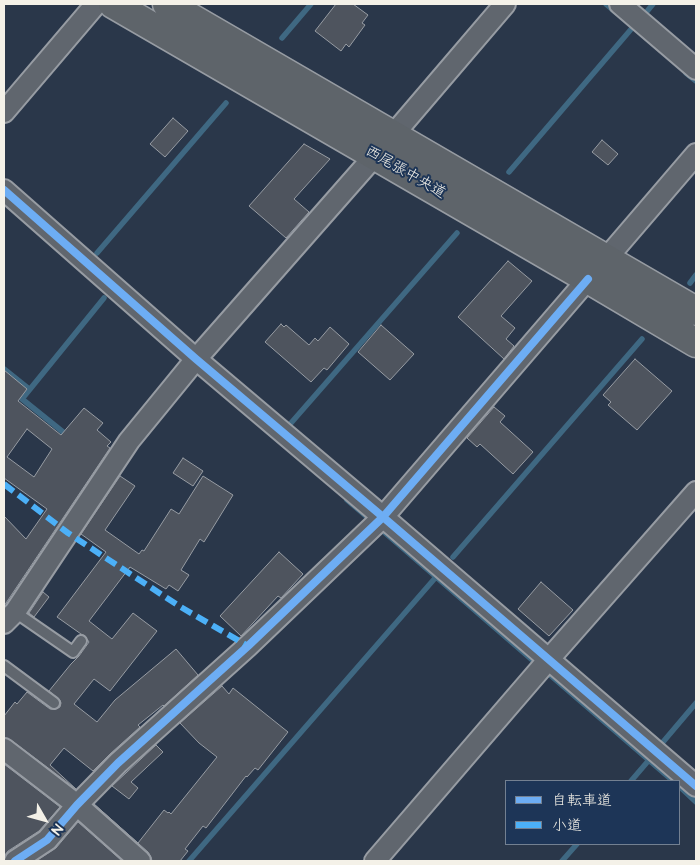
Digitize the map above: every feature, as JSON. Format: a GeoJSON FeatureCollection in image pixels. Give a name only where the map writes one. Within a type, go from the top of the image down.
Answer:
{"type":"FeatureCollection","features":[{"type":"Feature","properties":{"kind":"main road","name":"西尾張中央道"},"geometry":{"type":"LineString","coordinates":[[113,4],[696,343]]}},
{"type":"Feature","properties":{"kind":"main road","name":"西尾張中央道"},"geometry":{"type":"LineString","coordinates":[[167,4],[696,311]]}},
{"type":"Feature","properties":{"kind":"street"},"geometry":{"type":"LineString","coordinates":[[4,112],[96,4]]}},
{"type":"Feature","properties":{"kind":"street"},"geometry":{"type":"LineString","coordinates":[[9,617],[129,441],[196,359],[375,156],[505,4]]}},
{"type":"Feature","properties":{"kind":"street"},"geometry":{"type":"LineString","coordinates":[[620,4],[696,69]]}},
{"type":"Feature","properties":{"kind":"street"},"geometry":{"type":"LineString","coordinates":[[606,258],[696,154]]}},
{"type":"Feature","properties":{"kind":"street"},"geometry":{"type":"LineString","coordinates":[[4,190],[196,359],[696,786]]}},
{"type":"Feature","properties":{"kind":"street"},"geometry":{"type":"LineString","coordinates":[[15,861],[47,840],[77,805],[118,763],[248,646],[383,517],[588,279]]}},
{"type":"Feature","properties":{"kind":"street"},"geometry":{"type":"LineString","coordinates":[[375,861],[696,492]]}},
{"type":"Feature","properties":{"kind":"street"},"geometry":{"type":"LineString","coordinates":[[4,749],[77,805],[140,861]]}},
{"type":"Feature","properties":{"kind":"lane"},"geometry":{"type":"LineString","coordinates":[[9,617],[73,652],[81,641]]}},
{"type":"Feature","properties":{"kind":"lane"},"geometry":{"type":"LineString","coordinates":[[4,666],[54,703]]}},
{"type":"Feature","properties":{"kind":"building"},"geometry":{"type":"Polygon","coordinates":[[[336,4],[353,4],[368,15],[362,23],[365,25],[349,47],[346,44],[341,51],[315,31],[336,4]]]}},
{"type":"Feature","properties":{"kind":"building"},"geometry":{"type":"Polygon","coordinates":[[[173,118],[188,131],[165,157],[150,144],[173,118]]]}},
{"type":"Feature","properties":{"kind":"building"},"geometry":{"type":"Polygon","coordinates":[[[602,140],[618,154],[608,165],[592,152],[602,140]]]}},
{"type":"Feature","properties":{"kind":"building"},"geometry":{"type":"Polygon","coordinates":[[[304,144],[330,159],[294,199],[309,212],[286,238],[249,206],[304,144]]]}},
{"type":"Feature","properties":{"kind":"building"},"geometry":{"type":"Polygon","coordinates":[[[508,261],[532,281],[501,316],[515,328],[506,339],[514,346],[504,359],[458,317],[508,261]]]}},
{"type":"Feature","properties":{"kind":"building"},"geometry":{"type":"Polygon","coordinates":[[[281,324],[284,327],[286,325],[309,345],[315,338],[318,341],[330,327],[349,344],[327,370],[324,368],[311,382],[265,342],[281,324]]]}},
{"type":"Feature","properties":{"kind":"building"},"geometry":{"type":"Polygon","coordinates":[[[381,325],[414,354],[390,380],[358,352],[381,325]]]}},
{"type":"Feature","properties":{"kind":"building"},"geometry":{"type":"Polygon","coordinates":[[[635,359],[672,391],[637,430],[608,405],[611,402],[603,395],[635,359]]]}},
{"type":"Feature","properties":{"kind":"building"},"geometry":{"type":"Polygon","coordinates":[[[4,370],[27,389],[18,401],[61,435],[84,408],[103,423],[97,430],[111,442],[107,446],[110,448],[4,606],[4,516],[26,539],[47,509],[4,478],[4,370]],[[27,429],[7,457],[34,477],[52,449],[27,429]]]}},
{"type":"Feature","properties":{"kind":"building"},"geometry":{"type":"Polygon","coordinates":[[[494,407],[505,416],[500,422],[533,452],[513,474],[480,444],[477,447],[467,438],[494,407]]]}},
{"type":"Feature","properties":{"kind":"building"},"geometry":{"type":"Polygon","coordinates":[[[183,458],[203,471],[193,486],[173,473],[183,458]]]}},
{"type":"Feature","properties":{"kind":"building"},"geometry":{"type":"Polygon","coordinates":[[[120,476],[135,486],[105,530],[139,554],[142,550],[144,551],[171,509],[179,514],[203,476],[233,495],[204,542],[200,539],[181,570],[189,575],[178,591],[169,585],[166,589],[130,567],[89,621],[112,639],[133,613],[157,631],[110,691],[94,679],[74,704],[97,722],[115,700],[176,649],[198,675],[164,706],[138,725],[140,727],[93,771],[64,748],[50,765],[76,789],[11,740],[4,737],[4,716],[15,702],[17,704],[27,692],[50,709],[60,707],[60,700],[49,691],[89,642],[85,636],[57,617],[106,552],[81,534],[120,476]]]}},
{"type":"Feature","properties":{"kind":"building"},"geometry":{"type":"Polygon","coordinates":[[[279,552],[303,574],[281,598],[278,596],[241,636],[220,616],[279,552]]]}},
{"type":"Feature","properties":{"kind":"building"},"geometry":{"type":"Polygon","coordinates":[[[541,582],[573,610],[549,636],[518,609],[541,582]]]}},
{"type":"Feature","properties":{"kind":"building"},"geometry":{"type":"Polygon","coordinates":[[[43,592],[49,597],[34,617],[29,613],[43,592]]]}},
{"type":"Feature","properties":{"kind":"building"},"geometry":{"type":"Polygon","coordinates":[[[222,686],[229,694],[233,688],[288,732],[258,770],[255,768],[246,776],[206,828],[203,826],[185,849],[188,851],[180,861],[152,861],[148,852],[94,804],[138,843],[164,810],[171,814],[217,757],[199,743],[180,723],[222,686]]]}},
{"type":"Feature","properties":{"kind":"building"},"geometry":{"type":"Polygon","coordinates":[[[156,745],[163,752],[131,782],[138,788],[129,799],[112,786],[156,745]]]}},
{"type":"Feature","properties":{"kind":"building"},"geometry":{"type":"Polygon","coordinates":[[[4,764],[60,807],[39,831],[8,851],[4,858],[4,764]]]}},
{"type":"Feature","properties":{"kind":"building"},"geometry":{"type":"Polygon","coordinates":[[[78,822],[122,861],[36,861],[56,848],[78,822]]]}},
{"type":"Feature","properties":{"kind":"waterway"},"geometry":{"type":"LineString","coordinates":[[282,38],[311,4]]}},
{"type":"Feature","properties":{"kind":"waterway"},"geometry":{"type":"LineString","coordinates":[[606,4],[617,13]]}},
{"type":"Feature","properties":{"kind":"waterway"},"geometry":{"type":"LineString","coordinates":[[644,15],[653,4]]}},
{"type":"Feature","properties":{"kind":"waterway"},"geometry":{"type":"LineString","coordinates":[[509,172],[633,27]]}},
{"type":"Feature","properties":{"kind":"waterway"},"geometry":{"type":"LineString","coordinates":[[686,73],[696,81]]}},
{"type":"Feature","properties":{"kind":"waterway"},"geometry":{"type":"LineString","coordinates":[[97,253],[226,103]]}},
{"type":"Feature","properties":{"kind":"waterway"},"geometry":{"type":"LineString","coordinates":[[291,423],[457,233]]}},
{"type":"Feature","properties":{"kind":"waterway"},"geometry":{"type":"LineString","coordinates":[[690,283],[696,275]]}},
{"type":"Feature","properties":{"kind":"waterway"},"geometry":{"type":"LineString","coordinates":[[68,436],[22,399],[104,298]]}},
{"type":"Feature","properties":{"kind":"waterway"},"geometry":{"type":"LineString","coordinates":[[453,557],[642,339]]}},
{"type":"Feature","properties":{"kind":"waterway"},"geometry":{"type":"LineString","coordinates":[[4,369],[29,389]]}},
{"type":"Feature","properties":{"kind":"waterway"},"geometry":{"type":"LineString","coordinates":[[347,500],[367,517]]}},
{"type":"Feature","properties":{"kind":"waterway"},"geometry":{"type":"LineString","coordinates":[[384,532],[531,659]]}},
{"type":"Feature","properties":{"kind":"waterway"},"geometry":{"type":"LineString","coordinates":[[189,861],[436,577]]}},
{"type":"Feature","properties":{"kind":"waterway"},"geometry":{"type":"LineString","coordinates":[[550,675],[672,780]]}},
{"type":"Feature","properties":{"kind":"waterway"},"geometry":{"type":"LineString","coordinates":[[663,742],[696,703]]}},
{"type":"Feature","properties":{"kind":"waterway"},"geometry":{"type":"LineString","coordinates":[[632,780],[649,760]]}},
{"type":"Feature","properties":{"kind":"waterway"},"geometry":{"type":"LineString","coordinates":[[680,787],[696,802]]}},
{"type":"Feature","properties":{"kind":"waterway"},"geometry":{"type":"LineString","coordinates":[[562,861],[576,845]]}},
{"type":"Feature","properties":{"kind":"marked path"},"geometry":{"type":"LineString","coordinates":[[4,484],[68,533],[179,606],[248,646]]}},
{"type":"Feature","properties":{"kind":"cycle path"},"geometry":{"type":"LineString","coordinates":[[4,190],[196,359],[696,786]]}},
{"type":"Feature","properties":{"kind":"cycle path"},"geometry":{"type":"LineString","coordinates":[[15,861],[47,840],[77,805],[118,763],[248,646],[383,517],[588,279]]}}]}
